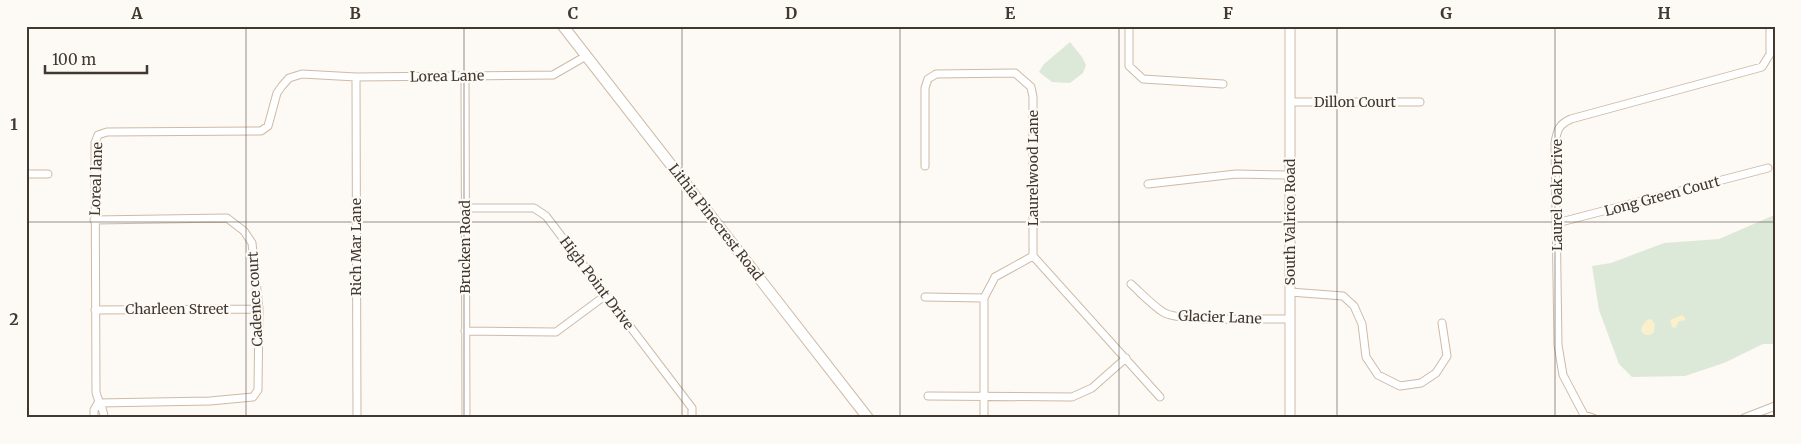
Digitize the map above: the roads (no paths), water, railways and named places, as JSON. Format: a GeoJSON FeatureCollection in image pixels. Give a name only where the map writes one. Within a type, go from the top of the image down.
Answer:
{"type":"FeatureCollection","features":[{"type":"Feature","properties":{"kind":"main road","name":"Lithia Pinecrest Road"},"geometry":{"type":"LineString","coordinates":[[563,26],[868,418]]}},
{"type":"Feature","properties":{"kind":"street"},"geometry":{"type":"LineString","coordinates":[[1129,26],[1129,66],[1143,79],[1223,84]]}},
{"type":"Feature","properties":{"kind":"street","name":"South Valrico Road"},"geometry":{"type":"LineString","coordinates":[[1290,26],[1290,418]]}},
{"type":"Feature","properties":{"kind":"street","name":"Laurel Oak Drive"},"geometry":{"type":"LineString","coordinates":[[1592,418],[1583,416],[1563,375],[1558,345],[1555,143],[1560,124],[1571,119],[1762,67],[1770,54],[1770,26]]}},
{"type":"Feature","properties":{"kind":"street","name":"Lorea Lane"},"geometry":{"type":"LineString","coordinates":[[302,74],[356,77],[553,75],[586,56]]}},
{"type":"Feature","properties":{"kind":"street","name":"Laurelwood Lane"},"geometry":{"type":"LineString","coordinates":[[925,166],[925,88],[931,76],[936,74],[1015,73],[1022,78],[1031,87],[1033,97],[1034,256]]}},
{"type":"Feature","properties":{"kind":"street","name":"Loreal lane"},"geometry":{"type":"LineString","coordinates":[[104,418],[104,409],[98,403],[96,392],[94,220],[95,143],[98,135],[107,132],[261,131],[268,126],[277,93],[282,86],[289,78],[302,74]]}},
{"type":"Feature","properties":{"kind":"street","name":"Brucken Road"},"geometry":{"type":"LineString","coordinates":[[465,76],[466,418]]}},
{"type":"Feature","properties":{"kind":"street","name":"Rich Mar Lane"},"geometry":{"type":"LineString","coordinates":[[356,77],[357,418]]}},
{"type":"Feature","properties":{"kind":"street","name":"Dillon Court"},"geometry":{"type":"LineString","coordinates":[[1290,102],[1420,102]]}},
{"type":"Feature","properties":{"kind":"street","name":"Long Green Court"},"geometry":{"type":"LineString","coordinates":[[1557,223],[1768,168]]}},
{"type":"Feature","properties":{"kind":"street"},"geometry":{"type":"LineString","coordinates":[[26,174],[48,174]]}},
{"type":"Feature","properties":{"kind":"street"},"geometry":{"type":"LineString","coordinates":[[1148,184],[1236,174],[1290,175]]}},
{"type":"Feature","properties":{"kind":"street","name":"High Point Drive"},"geometry":{"type":"LineString","coordinates":[[465,208],[534,208],[546,216],[692,408],[692,418]]}},
{"type":"Feature","properties":{"kind":"street","name":"Cadence court"},"geometry":{"type":"LineString","coordinates":[[94,220],[227,218],[244,231],[252,243],[259,309],[258,390],[253,397],[210,401],[98,403]]}},
{"type":"Feature","properties":{"kind":"street"},"geometry":{"type":"LineString","coordinates":[[984,418],[984,298],[995,277],[1034,256],[1160,397]]}},
{"type":"Feature","properties":{"kind":"street","name":"Glacier Lane"},"geometry":{"type":"LineString","coordinates":[[1131,284],[1164,313],[1177,316],[1214,319],[1290,319]]}},
{"type":"Feature","properties":{"kind":"street"},"geometry":{"type":"LineString","coordinates":[[1290,292],[1343,296],[1354,306],[1362,324],[1366,357],[1378,375],[1400,386],[1421,383],[1436,373],[1447,356],[1442,324]]}},
{"type":"Feature","properties":{"kind":"street"},"geometry":{"type":"LineString","coordinates":[[465,331],[556,332],[606,295]]}},
{"type":"Feature","properties":{"kind":"street"},"geometry":{"type":"LineString","coordinates":[[925,297],[984,298]]}},
{"type":"Feature","properties":{"kind":"street","name":"Charleen Street"},"geometry":{"type":"LineString","coordinates":[[95,310],[259,309]]}},
{"type":"Feature","properties":{"kind":"street"},"geometry":{"type":"LineString","coordinates":[[928,396],[1072,397],[1092,388],[1126,358]]}},
{"type":"Feature","properties":{"kind":"street","name":"Loreal lane"},"geometry":{"type":"LineString","coordinates":[[94,418],[94,410],[98,403]]}},
{"type":"Feature","properties":{"kind":"street"},"geometry":{"type":"LineString","coordinates":[[1744,418],[1775,406]]}}]}
